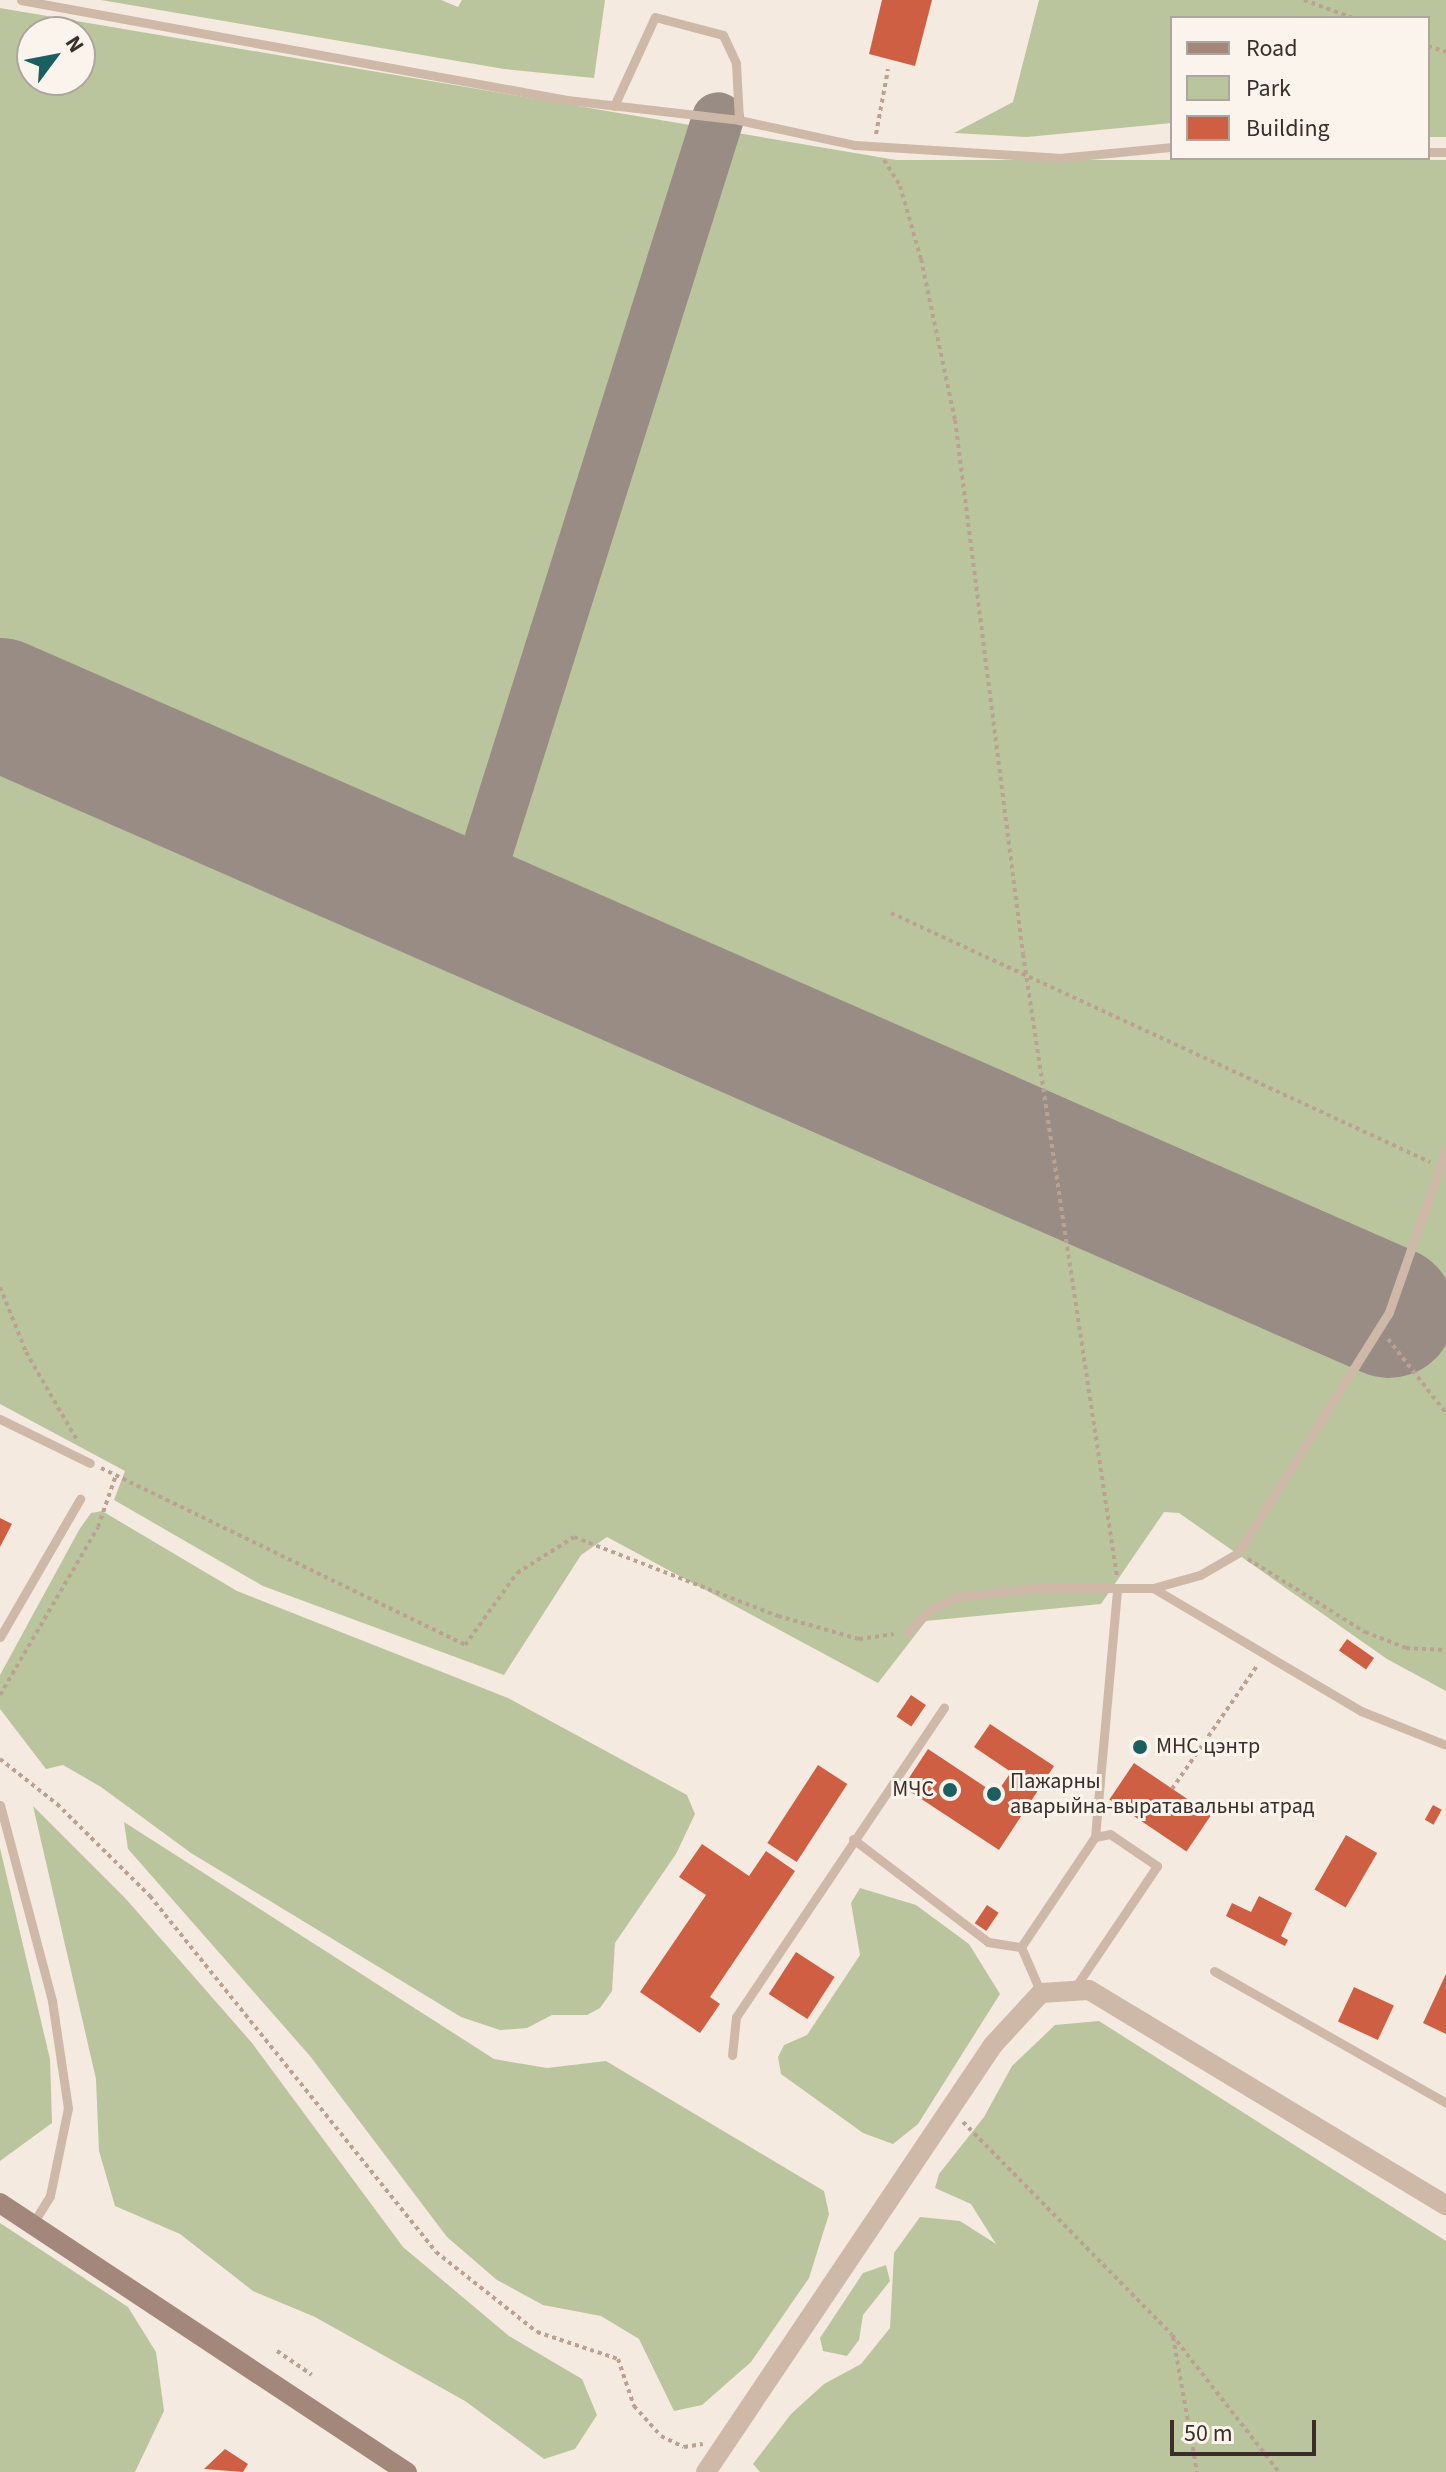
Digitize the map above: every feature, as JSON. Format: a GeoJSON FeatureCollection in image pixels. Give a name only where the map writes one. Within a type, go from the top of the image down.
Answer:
{"type":"FeatureCollection","features":[{"type":"Feature","properties":{"kind":"main road"},"geometry":{"type":"LineString","coordinates":[[0,2203],[402,2470]]}},
{"type":"Feature","properties":{"kind":"street"},"geometry":{"type":"LineString","coordinates":[[706,2472],[993,2045],[1041,1993],[1074,1989],[1116,2006],[1446,2205]]}},
{"type":"Feature","properties":{"kind":"lane"},"geometry":{"type":"LineString","coordinates":[[21,0],[614,106],[739,120],[874,145],[1059,158],[1170,147]]}},
{"type":"Feature","properties":{"kind":"lane"},"geometry":{"type":"LineString","coordinates":[[614,106],[655,17],[723,35],[736,63],[739,120]]}},
{"type":"Feature","properties":{"kind":"lane"},"geometry":{"type":"LineString","coordinates":[[908,1632],[930,1610],[958,1597],[1038,1588],[1117,1591],[1153,1588],[1200,1575],[1238,1553],[1379,1327],[1404,1278],[1446,1149]]}},
{"type":"Feature","properties":{"kind":"lane"},"geometry":{"type":"LineString","coordinates":[[0,1419],[90,1463]]}},
{"type":"Feature","properties":{"kind":"lane"},"geometry":{"type":"LineString","coordinates":[[0,1637],[80,1499]]}},
{"type":"Feature","properties":{"kind":"lane"},"geometry":{"type":"LineString","coordinates":[[1153,1588],[1263,1657],[1361,1711],[1446,1745]]}},
{"type":"Feature","properties":{"kind":"lane"},"geometry":{"type":"LineString","coordinates":[[1021,1947],[1095,1837],[1117,1591]]}},
{"type":"Feature","properties":{"kind":"lane"},"geometry":{"type":"LineString","coordinates":[[732,2055],[736,2017],[944,1707]]}},
{"type":"Feature","properties":{"kind":"lane"},"geometry":{"type":"LineString","coordinates":[[0,1805],[52,2001],[68,2108],[50,2196],[33,2224]]}},
{"type":"Feature","properties":{"kind":"lane"},"geometry":{"type":"LineString","coordinates":[[1074,1989],[1157,1866],[1110,1834],[1095,1837]]}},
{"type":"Feature","properties":{"kind":"lane"},"geometry":{"type":"LineString","coordinates":[[853,1839],[988,1942],[1021,1947]]}},
{"type":"Feature","properties":{"kind":"lane"},"geometry":{"type":"LineString","coordinates":[[1021,1947],[1041,1993]]}},
{"type":"Feature","properties":{"kind":"lane"},"geometry":{"type":"LineString","coordinates":[[1214,1971],[1446,2103]]}},
{"type":"Feature","properties":{"kind":"path"},"geometry":{"type":"LineString","coordinates":[[1304,0],[1348,16]]}},
{"type":"Feature","properties":{"kind":"path"},"geometry":{"type":"LineString","coordinates":[[888,69],[874,145],[900,186],[955,420],[1027,978],[1117,1591]]}},
{"type":"Feature","properties":{"kind":"path"},"geometry":{"type":"LineString","coordinates":[[891,913],[1438,1166]]}},
{"type":"Feature","properties":{"kind":"path"},"geometry":{"type":"LineString","coordinates":[[0,1287],[26,1352],[90,1463],[465,1645],[517,1573],[574,1537],[845,1636],[908,1632]]}},
{"type":"Feature","properties":{"kind":"path"},"geometry":{"type":"LineString","coordinates":[[1379,1327],[1446,1413]]}},
{"type":"Feature","properties":{"kind":"path"},"geometry":{"type":"LineString","coordinates":[[0,1695],[98,1527],[116,1475]]}},
{"type":"Feature","properties":{"kind":"path"},"geometry":{"type":"LineString","coordinates":[[1238,1553],[1365,1632],[1406,1648],[1446,1650]]}},
{"type":"Feature","properties":{"kind":"path"},"geometry":{"type":"LineString","coordinates":[[1172,1789],[1263,1657]]}},
{"type":"Feature","properties":{"kind":"path"},"geometry":{"type":"LineString","coordinates":[[0,1759],[57,1804],[150,1896],[436,2252],[537,2332],[618,2359],[634,2406],[661,2436],[684,2447],[708,2443]]}},
{"type":"Feature","properties":{"kind":"path"},"geometry":{"type":"LineString","coordinates":[[949,2110],[1009,2162],[1172,2335],[1279,2472]]}},
{"type":"Feature","properties":{"kind":"path"},"geometry":{"type":"LineString","coordinates":[[1172,2335],[1197,2472]]}},
{"type":"Feature","properties":{"kind":"path"},"geometry":{"type":"LineString","coordinates":[[277,2351],[312,2375]]}},
{"type":"Feature","properties":{"kind":"green space"},"geometry":{"type":"Polygon","coordinates":[[[101,0],[441,0],[458,7],[462,0],[605,0],[594,78],[504,69],[101,0]]]}},
{"type":"Feature","properties":{"kind":"green space"},"geometry":{"type":"Polygon","coordinates":[[[1039,0],[1446,0],[1446,137],[1430,137],[1430,16],[1170,16],[1170,123],[1027,137],[954,133],[1013,102],[1039,0]]]}},
{"type":"Feature","properties":{"kind":"green space"},"geometry":{"type":"Polygon","coordinates":[[[0,8],[47,16],[16,16],[16,96],[96,96],[96,24],[896,160],[1446,160],[1446,1691],[1387,1659],[1179,1513],[1164,1512],[1101,1604],[926,1621],[878,1683],[607,1537],[581,1555],[504,1675],[263,1586],[114,1500],[125,1471],[0,1404],[0,8]]]}},
{"type":"Feature","properties":{"kind":"green space"},"geometry":{"type":"Polygon","coordinates":[[[102,1511],[237,1591],[508,1698],[687,1795],[695,1814],[676,1854],[615,1943],[612,1991],[600,2008],[587,2015],[552,2015],[527,2028],[500,2030],[461,2017],[191,1853],[101,1787],[63,1765],[46,1769],[0,1709],[0,1675],[79,1530],[91,1513],[102,1511]]]}},
{"type":"Feature","properties":{"kind":"green space"},"geometry":{"type":"Polygon","coordinates":[[[33,1806],[126,1899],[252,2043],[403,2247],[509,2336],[582,2379],[597,2415],[575,2449],[544,2459],[465,2401],[315,2317],[253,2291],[180,2234],[115,2206],[99,2151],[96,2079],[33,1806]]]}},
{"type":"Feature","properties":{"kind":"green space"},"geometry":{"type":"Polygon","coordinates":[[[124,1822],[494,2059],[547,2068],[606,2061],[824,2191],[829,2214],[809,2278],[751,2362],[702,2405],[674,2411],[639,2339],[601,2316],[543,2305],[497,2280],[447,2237],[310,2056],[128,1849],[124,1822]]]}},
{"type":"Feature","properties":{"kind":"green space"},"geometry":{"type":"Polygon","coordinates":[[[0,1848],[50,2059],[52,2123],[0,2161],[0,1848]]]}},
{"type":"Feature","properties":{"kind":"green space"},"geometry":{"type":"Polygon","coordinates":[[[860,1888],[916,1905],[969,1944],[1000,1994],[918,2124],[893,2144],[863,2133],[781,2074],[778,2057],[784,2045],[807,2035],[860,1955],[851,1903],[860,1888]]]}},
{"type":"Feature","properties":{"kind":"green space"},"geometry":{"type":"Polygon","coordinates":[[[1099,2021],[1446,2241],[1446,2472],[760,2472],[753,2464],[791,2414],[824,2384],[861,2364],[890,2328],[894,2253],[920,2217],[960,2221],[996,2244],[971,2204],[935,2188],[939,2174],[984,2117],[1012,2066],[1055,2025],[1099,2021]]]}},
{"type":"Feature","properties":{"kind":"green space"},"geometry":{"type":"Polygon","coordinates":[[[0,2223],[128,2307],[156,2352],[164,2411],[135,2472],[0,2472],[0,2223]]]}},
{"type":"Feature","properties":{"kind":"green space"},"geometry":{"type":"Polygon","coordinates":[[[886,2265],[890,2281],[863,2315],[859,2340],[847,2356],[823,2351],[820,2338],[863,2273],[886,2265]]]}},
{"type":"Feature","properties":{"kind":"building"},"geometry":{"type":"Polygon","coordinates":[[[882,0],[932,0],[915,66],[869,54],[882,0]]]}},
{"type":"Feature","properties":{"kind":"building"},"geometry":{"type":"Polygon","coordinates":[[[0,1518],[12,1524],[0,1547],[0,1518]]]}},
{"type":"Feature","properties":{"kind":"building"},"geometry":{"type":"Polygon","coordinates":[[[1347,1639],[1374,1658],[1366,1669],[1339,1650],[1347,1639]]]}},
{"type":"Feature","properties":{"kind":"building"},"geometry":{"type":"Polygon","coordinates":[[[911,1695],[926,1705],[911,1727],[896,1717],[911,1695]]]}},
{"type":"Feature","properties":{"kind":"building","name":"МЧС"},"geometry":{"type":"Polygon","coordinates":[[[990,1724],[1054,1766],[999,1850],[903,1787],[928,1749],[996,1794],[1011,1772],[974,1747],[990,1724]]]}},
{"type":"Feature","properties":{"kind":"building"},"geometry":{"type":"Polygon","coordinates":[[[1134,1763],[1211,1815],[1186,1851],[1109,1799],[1134,1763]]]}},
{"type":"Feature","properties":{"kind":"building"},"geometry":{"type":"Polygon","coordinates":[[[818,1765],[847,1784],[797,1862],[767,1843],[818,1765]]]}},
{"type":"Feature","properties":{"kind":"building"},"geometry":{"type":"Polygon","coordinates":[[[1433,1805],[1442,1810],[1434,1825],[1425,1820],[1433,1805]]]}},
{"type":"Feature","properties":{"kind":"building"},"geometry":{"type":"Polygon","coordinates":[[[1346,1835],[1377,1853],[1346,1908],[1314,1890],[1346,1835]]]}},
{"type":"Feature","properties":{"kind":"building"},"geometry":{"type":"Polygon","coordinates":[[[702,1844],[749,1876],[766,1851],[795,1871],[710,1997],[720,2004],[700,2033],[640,1992],[706,1895],[679,1877],[702,1844]]]}},
{"type":"Feature","properties":{"kind":"building"},"geometry":{"type":"Polygon","coordinates":[[[1259,1896],[1292,1913],[1281,1936],[1288,1940],[1285,1946],[1226,1916],[1232,1903],[1251,1912],[1259,1896]]]}},
{"type":"Feature","properties":{"kind":"building"},"geometry":{"type":"Polygon","coordinates":[[[987,1905],[999,1913],[986,1931],[975,1923],[987,1905]]]}},
{"type":"Feature","properties":{"kind":"building"},"geometry":{"type":"Polygon","coordinates":[[[796,1952],[835,1977],[807,2019],[769,1994],[796,1952]]]}},
{"type":"Feature","properties":{"kind":"building"},"geometry":{"type":"Polygon","coordinates":[[[1446,1974],[1446,2034],[1423,2023],[1446,1974]]]}},
{"type":"Feature","properties":{"kind":"building"},"geometry":{"type":"Polygon","coordinates":[[[1354,1987],[1394,2006],[1378,2040],[1338,2021],[1354,1987]]]}},
{"type":"Feature","properties":{"kind":"building"},"geometry":{"type":"Polygon","coordinates":[[[225,2449],[248,2464],[243,2472],[204,2469],[225,2449]]]}},
{"type":"Feature","properties":{"kind":"taxiway"},"geometry":{"type":"LineString","coordinates":[[448,900],[482,867],[718,118]]}},
{"type":"Feature","properties":{"kind":"runway"},"geometry":{"type":"LineString","coordinates":[[0,704],[1389,1312]]}},
{"type":"Feature","properties":{"kind":"place","name":"МНС цэнтр"},"geometry":{"type":"Point","coordinates":[1140,1747]}},
{"type":"Feature","properties":{"kind":"place","name":"МЧС"},"geometry":{"type":"Point","coordinates":[950,1790]}},
{"type":"Feature","properties":{"kind":"place","name":"Пажарны аварыйна-выратавальны атрад"},"geometry":{"type":"Point","coordinates":[994,1794]}}]}
